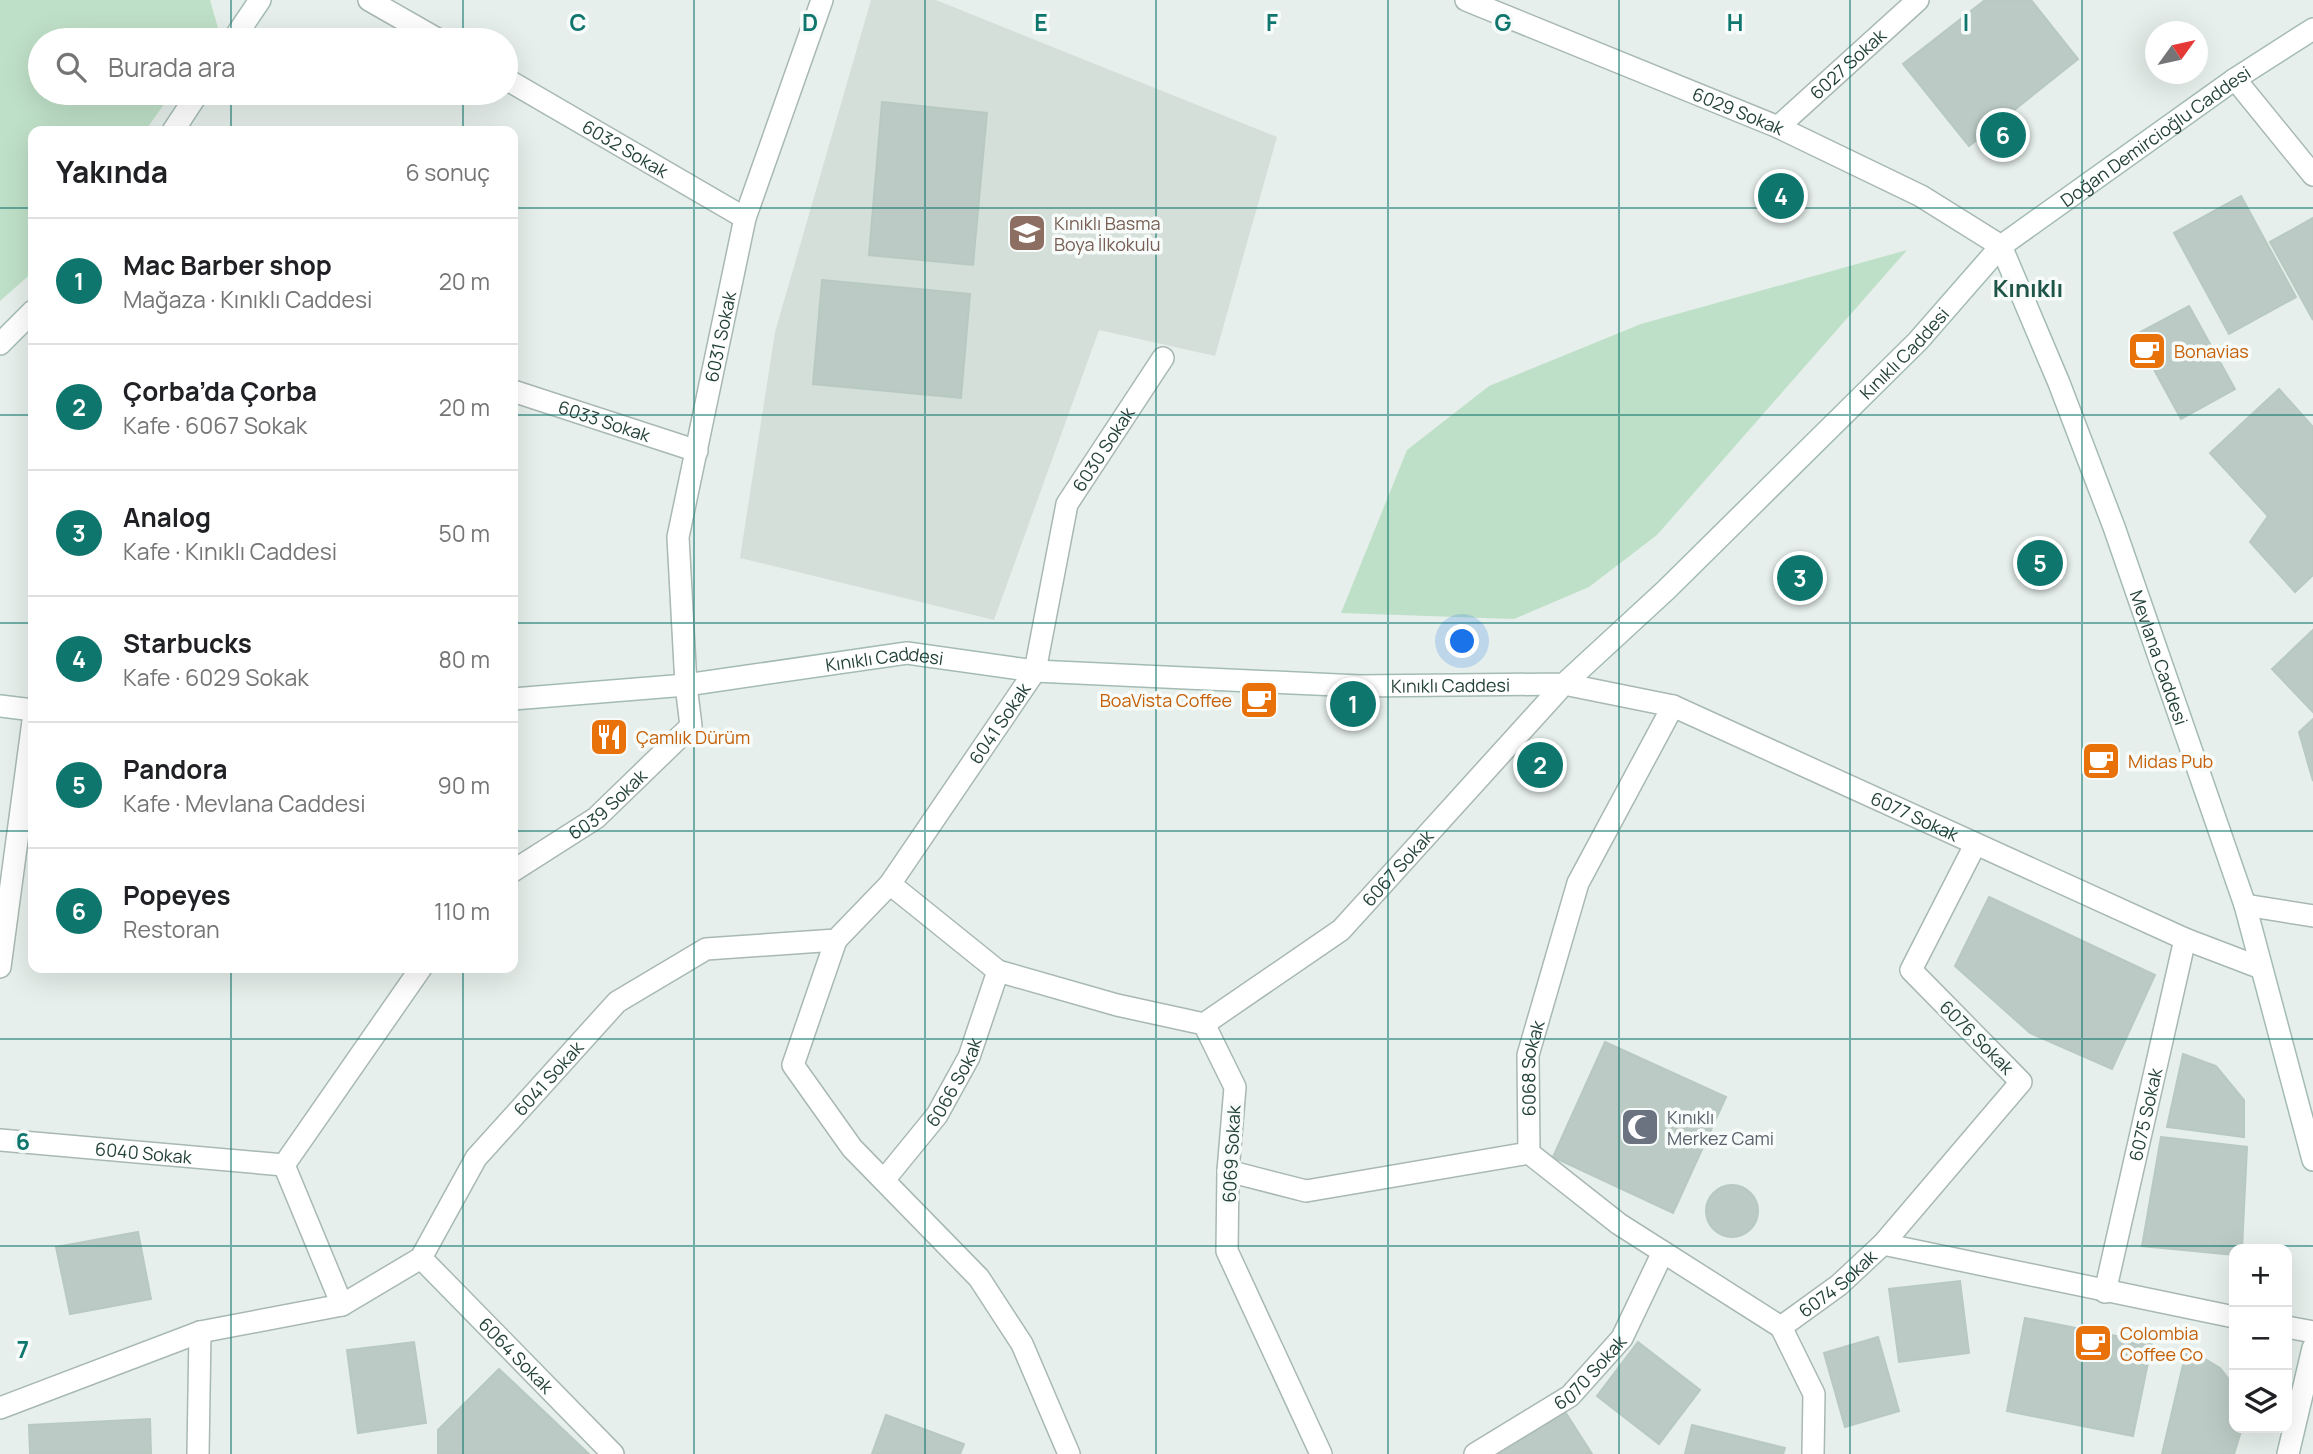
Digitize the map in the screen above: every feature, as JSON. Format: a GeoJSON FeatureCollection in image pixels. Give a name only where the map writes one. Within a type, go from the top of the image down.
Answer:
{"type":"FeatureCollection","features":[{"type":"Feature","properties":{"kind":"street"},"geometry":{"type":"LineString","coordinates":[[241,28],[260,0]]}},
{"type":"Feature","properties":{"kind":"street"},"geometry":{"type":"LineString","coordinates":[[369,0],[418,28]]}},
{"type":"Feature","properties":{"kind":"street","name":"6031 Sokak"},"geometry":{"type":"LineString","coordinates":[[685,685],[678,537],[745,218],[822,0]]}},
{"type":"Feature","properties":{"kind":"street","name":"6029 Sokak"},"geometry":{"type":"LineString","coordinates":[[1465,0],[1778,127],[1921,197],[2001,246]]}},
{"type":"Feature","properties":{"kind":"street","name":"6027 Sokak"},"geometry":{"type":"LineString","coordinates":[[1778,127],[1918,0]]}},
{"type":"Feature","properties":{"kind":"street","name":"Doğan Demircioğlu Caddesi"},"geometry":{"type":"LineString","coordinates":[[2001,246],[2235,79],[2313,29]]}},
{"type":"Feature","properties":{"kind":"street"},"geometry":{"type":"LineString","coordinates":[[2235,79],[2313,175]]}},
{"type":"Feature","properties":{"kind":"street","name":"6032 Sokak"},"geometry":{"type":"LineString","coordinates":[[518,86],[745,218]]}},
{"type":"Feature","properties":{"kind":"street"},"geometry":{"type":"LineString","coordinates":[[176,126],[190,105]]}},
{"type":"Feature","properties":{"kind":"street","name":"Kınıklı Caddesi"},"geometry":{"type":"LineString","coordinates":[[518,699],[685,685],[907,653],[1035,671],[1359,686],[1564,684],[1666,590],[1918,341],[2001,246]]}},
{"type":"Feature","properties":{"kind":"street","name":"Mevlana Caddesi"},"geometry":{"type":"LineString","coordinates":[[2001,246],[2059,383],[2114,527],[2245,905],[2313,1160]]}},
{"type":"Feature","properties":{"kind":"street"},"geometry":{"type":"LineString","coordinates":[[0,345],[28,316]]}},
{"type":"Feature","properties":{"kind":"street","name":"6030 Sokak"},"geometry":{"type":"LineString","coordinates":[[1035,671],[1067,504],[1163,358]]}},
{"type":"Feature","properties":{"kind":"street","name":"6033 Sokak"},"geometry":{"type":"LineString","coordinates":[[518,393],[697,451]]}},
{"type":"Feature","properties":{"kind":"street","name":"6041 Sokak"},"geometry":{"type":"LineString","coordinates":[[421,1258],[476,1158],[617,1002],[706,949],[836,940],[890,884],[1035,671]]}},
{"type":"Feature","properties":{"kind":"street","name":"6077 Sokak"},"geometry":{"type":"LineString","coordinates":[[1564,684],[1672,706],[2185,939],[2261,968]]}},
{"type":"Feature","properties":{"kind":"street","name":"6067 Sokak"},"geometry":{"type":"LineString","coordinates":[[1204,1024],[1341,930],[1564,684]]}},
{"type":"Feature","properties":{"kind":"street","name":"6039 Sokak"},"geometry":{"type":"LineString","coordinates":[[518,867],[596,818],[691,726],[685,685]]}},
{"type":"Feature","properties":{"kind":"street"},"geometry":{"type":"LineString","coordinates":[[0,706],[28,709]]}},
{"type":"Feature","properties":{"kind":"street","name":"6068 Sokak"},"geometry":{"type":"LineString","coordinates":[[1529,1153],[1528,1055],[1578,883],[1672,706]]}},
{"type":"Feature","properties":{"kind":"street"},"geometry":{"type":"LineString","coordinates":[[0,967],[28,758]]}},
{"type":"Feature","properties":{"kind":"street","name":"6076 Sokak"},"geometry":{"type":"LineString","coordinates":[[1883,1244],[2021,1082],[1911,970],[1975,845]]}},
{"type":"Feature","properties":{"kind":"street"},"geometry":{"type":"LineString","coordinates":[[890,884],[998,971],[1117,1005],[1204,1024]]}},
{"type":"Feature","properties":{"kind":"street"},"geometry":{"type":"LineString","coordinates":[[2245,905],[2313,916]]}},
{"type":"Feature","properties":{"kind":"street","name":"6075 Sokak"},"geometry":{"type":"LineString","coordinates":[[2105,1292],[2185,939]]}},
{"type":"Feature","properties":{"kind":"street"},"geometry":{"type":"LineString","coordinates":[[836,940],[793,1065],[852,1148],[979,1278],[1022,1343],[1069,1454]]}},
{"type":"Feature","properties":{"kind":"street","name":"6066 Sokak"},"geometry":{"type":"LineString","coordinates":[[884,1181],[937,1115],[969,1057],[998,971]]}},
{"type":"Feature","properties":{"kind":"street"},"geometry":{"type":"LineString","coordinates":[[342,1305],[284,1164],[418,973]]}},
{"type":"Feature","properties":{"kind":"street","name":"6069 Sokak"},"geometry":{"type":"LineString","coordinates":[[1204,1024],[1235,1087],[1228,1171],[1227,1251],[1321,1454]]}},
{"type":"Feature","properties":{"kind":"street","name":"6040 Sokak"},"geometry":{"type":"LineString","coordinates":[[0,1140],[284,1164]]}},
{"type":"Feature","properties":{"kind":"street"},"geometry":{"type":"LineString","coordinates":[[1228,1171],[1306,1191],[1529,1153]]}},
{"type":"Feature","properties":{"kind":"street","name":"6074 Sokak"},"geometry":{"type":"LineString","coordinates":[[1529,1153],[1619,1224],[1781,1327],[1839,1285],[1883,1244],[2229,1316]]}},
{"type":"Feature","properties":{"kind":"street","name":"6070 Sokak"},"geometry":{"type":"LineString","coordinates":[[1475,1454],[1570,1396],[1622,1338],[1663,1252]]}},
{"type":"Feature","properties":{"kind":"street"},"geometry":{"type":"LineString","coordinates":[[0,1408],[201,1332],[342,1305],[421,1258]]}},
{"type":"Feature","properties":{"kind":"street","name":"6064 Sokak"},"geometry":{"type":"LineString","coordinates":[[421,1258],[612,1454]]}},
{"type":"Feature","properties":{"kind":"street"},"geometry":{"type":"LineString","coordinates":[[1781,1327],[1814,1394],[1813,1454]]}},
{"type":"Feature","properties":{"kind":"street"},"geometry":{"type":"LineString","coordinates":[[2292,1328],[2313,1332]]}},
{"type":"Feature","properties":{"kind":"street"},"geometry":{"type":"LineString","coordinates":[[198,1454],[201,1332]]}},
{"type":"Feature","properties":{"kind":"street"},"geometry":{"type":"LineString","coordinates":[[2288,1454],[2313,1348]]}},
{"type":"Feature","properties":{"kind":"shaded area","name":"Kınıklı Basma Boya İlkokulu"},"geometry":{"type":"Polygon","coordinates":[[[871,0],[936,0],[1277,137],[1215,356],[1099,330],[994,620],[740,558],[775,332],[871,0]]]}},
{"type":"Feature","properties":{"kind":"green space"},"geometry":{"type":"Polygon","coordinates":[[[0,0],[210,0],[218,28],[28,28],[28,105],[163,105],[149,126],[28,126],[28,276],[0,301],[0,0]]]}},
{"type":"Feature","properties":{"kind":"green space"},"geometry":{"type":"Polygon","coordinates":[[[1907,250],[1657,535],[1589,587],[1514,619],[1341,613],[1407,450],[1489,386],[1641,324],[1907,250]]]}},
{"type":"Feature","properties":{"kind":"building"},"geometry":{"type":"Polygon","coordinates":[[[1985,0],[2031,0],[2078,59],[1969,146],[1903,64],[1985,0]]]}},
{"type":"Feature","properties":{"kind":"building"},"geometry":{"type":"Polygon","coordinates":[[[882,102],[987,113],[973,265],[869,255],[882,102]]]}},
{"type":"Feature","properties":{"kind":"building"},"geometry":{"type":"Polygon","coordinates":[[[2241,196],[2296,297],[2229,334],[2174,233],[2241,196]]]}},
{"type":"Feature","properties":{"kind":"building"},"geometry":{"type":"Polygon","coordinates":[[[2313,218],[2313,320],[2270,242],[2313,218]]]}},
{"type":"Feature","properties":{"kind":"building"},"geometry":{"type":"Polygon","coordinates":[[[822,280],[970,294],[961,398],[813,384],[822,280]]]}},
{"type":"Feature","properties":{"kind":"building"},"geometry":{"type":"Polygon","coordinates":[[[2189,306],[2235,389],[2181,419],[2135,335],[2189,306]]]}},
{"type":"Feature","properties":{"kind":"building"},"geometry":{"type":"Polygon","coordinates":[[[2279,389],[2313,427],[2313,575],[2295,592],[2250,542],[2268,516],[2210,453],[2279,389]]]}},
{"type":"Feature","properties":{"kind":"building"},"geometry":{"type":"Polygon","coordinates":[[[2313,630],[2313,712],[2272,669],[2313,630]]]}},
{"type":"Feature","properties":{"kind":"building"},"geometry":{"type":"Polygon","coordinates":[[[2313,719],[2313,781],[2299,732],[2313,719]]]}},
{"type":"Feature","properties":{"kind":"building"},"geometry":{"type":"Polygon","coordinates":[[[1989,897],[2155,975],[2112,1069],[2030,1033],[1955,966],[1989,897]]]}},
{"type":"Feature","properties":{"kind":"building","name":"Kınıklı Merkez Cami"},"geometry":{"type":"Polygon","coordinates":[[[1605,1042],[1726,1097],[1673,1213],[1553,1157],[1605,1042]]]}},
{"type":"Feature","properties":{"kind":"building"},"geometry":{"type":"Polygon","coordinates":[[[2183,1054],[2216,1066],[2244,1100],[2244,1137],[2167,1127],[2183,1054]]]}},
{"type":"Feature","properties":{"kind":"building"},"geometry":{"type":"Polygon","coordinates":[[[2161,1137],[2247,1147],[2242,1244],[2229,1244],[2229,1255],[2142,1246],[2161,1137]]]}},
{"type":"Feature","properties":{"kind":"building"},"geometry":{"type":"Polygon","coordinates":[[[1732,1185],[1751,1192],[1758,1211],[1751,1230],[1732,1237],[1713,1230],[1706,1211],[1713,1192],[1732,1185]]]}},
{"type":"Feature","properties":{"kind":"building"},"geometry":{"type":"Polygon","coordinates":[[[138,1232],[151,1299],[70,1314],[56,1247],[138,1232]]]}},
{"type":"Feature","properties":{"kind":"building"},"geometry":{"type":"Polygon","coordinates":[[[1960,1281],[1969,1353],[1899,1362],[1889,1289],[1960,1281]]]}},
{"type":"Feature","properties":{"kind":"building"},"geometry":{"type":"Polygon","coordinates":[[[2025,1318],[2152,1343],[2133,1436],[2007,1411],[2025,1318]]]}},
{"type":"Feature","properties":{"kind":"building"},"geometry":{"type":"Polygon","coordinates":[[[1878,1337],[1899,1411],[1845,1427],[1824,1353],[1878,1337]]]}},
{"type":"Feature","properties":{"kind":"building"},"geometry":{"type":"Polygon","coordinates":[[[414,1342],[426,1423],[358,1433],[347,1350],[414,1342]]]}},
{"type":"Feature","properties":{"kind":"building"},"geometry":{"type":"Polygon","coordinates":[[[1638,1342],[1700,1390],[1659,1444],[1597,1396],[1638,1342]]]}},
{"type":"Feature","properties":{"kind":"building"},"geometry":{"type":"Polygon","coordinates":[[[2187,1348],[2220,1368],[2229,1380],[2229,1433],[2240,1433],[2234,1454],[2162,1454],[2187,1348]]]}},
{"type":"Feature","properties":{"kind":"building"},"geometry":{"type":"Polygon","coordinates":[[[499,1369],[589,1454],[438,1454],[438,1430],[499,1369]]]}},
{"type":"Feature","properties":{"kind":"building"},"geometry":{"type":"Polygon","coordinates":[[[1564,1410],[1592,1454],[1492,1454],[1564,1410]]]}},
{"type":"Feature","properties":{"kind":"building"},"geometry":{"type":"Polygon","coordinates":[[[886,1415],[964,1444],[960,1454],[872,1454],[886,1415]]]}},
{"type":"Feature","properties":{"kind":"building"},"geometry":{"type":"Polygon","coordinates":[[[150,1419],[151,1454],[30,1454],[29,1425],[150,1419]]]}},
{"type":"Feature","properties":{"kind":"building"},"geometry":{"type":"Polygon","coordinates":[[[1692,1425],[1785,1448],[1783,1454],[1685,1454],[1692,1425]]]}},
{"type":"Feature","properties":{"kind":"place","name":"Popeyes"},"geometry":{"type":"Point","coordinates":[2003,135]}},
{"type":"Feature","properties":{"kind":"place","name":"Starbucks"},"geometry":{"type":"Point","coordinates":[1781,196]}},
{"type":"Feature","properties":{"kind":"place","name":"Kınıklı Basma Boya İlkokulu"},"geometry":{"type":"Point","coordinates":[1027,233]}},
{"type":"Feature","properties":{"kind":"place","name":"Bonavias"},"geometry":{"type":"Point","coordinates":[2147,351]}},
{"type":"Feature","properties":{"kind":"place","name":"Pandora"},"geometry":{"type":"Point","coordinates":[2040,563]}},
{"type":"Feature","properties":{"kind":"place","name":"Analog"},"geometry":{"type":"Point","coordinates":[1800,578]}},
{"type":"Feature","properties":{"kind":"place","name":"BoaVista Coffee"},"geometry":{"type":"Point","coordinates":[1259,700]}},
{"type":"Feature","properties":{"kind":"place","name":"Mac Barber shop"},"geometry":{"type":"Point","coordinates":[1353,704]}},
{"type":"Feature","properties":{"kind":"place","name":"Çamlık Dürüm"},"geometry":{"type":"Point","coordinates":[609,737]}},
{"type":"Feature","properties":{"kind":"place","name":"Midas Pub"},"geometry":{"type":"Point","coordinates":[2101,761]}},
{"type":"Feature","properties":{"kind":"place","name":"Çorba’da Çorba"},"geometry":{"type":"Point","coordinates":[1540,765]}},
{"type":"Feature","properties":{"kind":"place","name":"Kınıklı Merkez Cami"},"geometry":{"type":"Point","coordinates":[1640,1127]}},
{"type":"Feature","properties":{"kind":"place","name":"Colombia Coffee Co"},"geometry":{"type":"Point","coordinates":[2093,1343]}},
{"type":"Feature","properties":{"kind":"district","name":"Kınıklı"},"geometry":{"type":"Point","coordinates":[2028,287]}}]}
